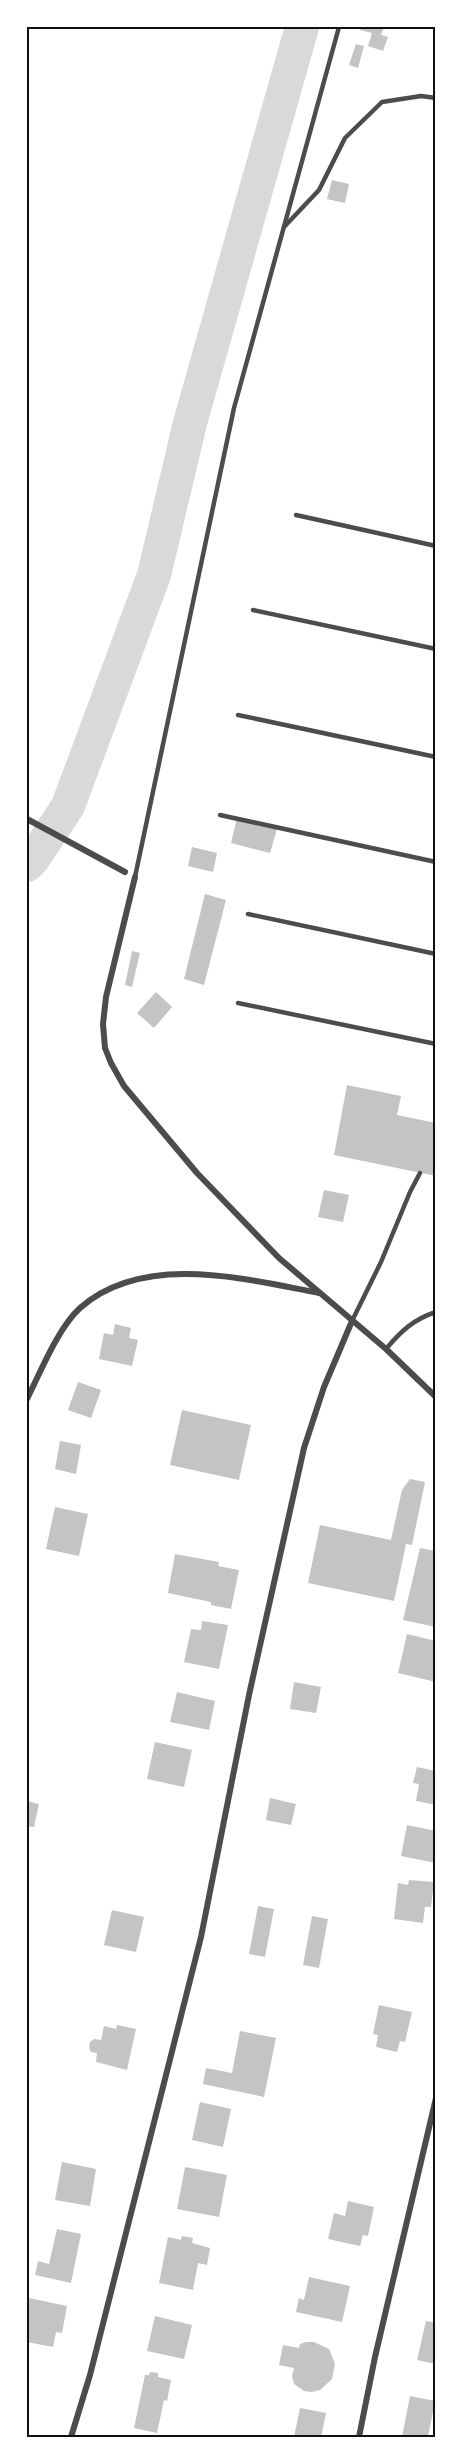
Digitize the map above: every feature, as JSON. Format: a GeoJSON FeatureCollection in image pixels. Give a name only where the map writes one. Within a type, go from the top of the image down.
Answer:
{"type":"FeatureCollection","features":[{"type":"Feature","properties":{"kind":"street"},"geometry":{"type":"LineString","coordinates":[[27,819],[125,872]]}},
{"type":"Feature","properties":{"kind":"street"},"geometry":{"type":"LineString","coordinates":[[135,877],[106,997],[103,1024],[105,1048],[111,1064],[143,1111],[197,1173],[279,1258],[386,1349],[436,1397]]}},
{"type":"Feature","properties":{"kind":"street"},"geometry":{"type":"LineString","coordinates":[[27,1398],[54,1344],[80,1309],[108,1290],[131,1281],[168,1275],[195,1275],[266,1283],[320,1293]]}},
{"type":"Feature","properties":{"kind":"street"},"geometry":{"type":"LineString","coordinates":[[71,2437],[90,2375],[201,1937],[249,1695],[304,1448],[324,1387],[352,1321]]}},
{"type":"Feature","properties":{"kind":"street"},"geometry":{"type":"LineString","coordinates":[[359,2437],[375,2357],[436,2098]]}},
{"type":"Feature","properties":{"kind":"lane"},"geometry":{"type":"LineString","coordinates":[[135,877],[234,408],[339,27]]}},
{"type":"Feature","properties":{"kind":"lane"},"geometry":{"type":"LineString","coordinates":[[282,229],[319,190],[345,138],[382,102],[421,96],[436,98]]}},
{"type":"Feature","properties":{"kind":"lane"},"geometry":{"type":"LineString","coordinates":[[296,514],[436,546]]}},
{"type":"Feature","properties":{"kind":"lane"},"geometry":{"type":"LineString","coordinates":[[253,610],[436,649]]}},
{"type":"Feature","properties":{"kind":"lane"},"geometry":{"type":"LineString","coordinates":[[237,715],[436,757]]}},
{"type":"Feature","properties":{"kind":"lane"},"geometry":{"type":"LineString","coordinates":[[220,815],[436,862]]}},
{"type":"Feature","properties":{"kind":"lane"},"geometry":{"type":"LineString","coordinates":[[248,914],[436,954]]}},
{"type":"Feature","properties":{"kind":"lane"},"geometry":{"type":"LineString","coordinates":[[238,1003],[436,1044]]}},
{"type":"Feature","properties":{"kind":"lane"},"geometry":{"type":"LineString","coordinates":[[352,1321],[420,1173]]}},
{"type":"Feature","properties":{"kind":"lane"},"geometry":{"type":"LineString","coordinates":[[386,1349],[401,1331],[421,1317],[436,1312]]}},
{"type":"Feature","properties":{"kind":"building"},"geometry":{"type":"Polygon","coordinates":[[[361,27],[384,27],[381,35],[388,37],[383,51],[368,46],[372,33],[360,30],[361,27]]]}},
{"type":"Feature","properties":{"kind":"building"},"geometry":{"type":"Polygon","coordinates":[[[356,44],[364,46],[358,68],[349,65],[356,44]]]}},
{"type":"Feature","properties":{"kind":"building"},"geometry":{"type":"Polygon","coordinates":[[[332,180],[349,184],[345,203],[327,199],[332,180]]]}},
{"type":"Feature","properties":{"kind":"building"},"geometry":{"type":"Polygon","coordinates":[[[237,818],[277,829],[270,853],[231,843],[237,818]]]}},
{"type":"Feature","properties":{"kind":"building"},"geometry":{"type":"Polygon","coordinates":[[[192,847],[217,853],[213,872],[188,866],[192,847]]]}},
{"type":"Feature","properties":{"kind":"building"},"geometry":{"type":"Polygon","coordinates":[[[205,894],[226,900],[204,985],[184,979],[205,894]]]}},
{"type":"Feature","properties":{"kind":"building"},"geometry":{"type":"Polygon","coordinates":[[[132,951],[140,953],[132,987],[125,985],[132,951]]]}},
{"type":"Feature","properties":{"kind":"building"},"geometry":{"type":"Polygon","coordinates":[[[156,992],[172,1007],[154,1028],[137,1013],[156,992]]]}},
{"type":"Feature","properties":{"kind":"building"},"geometry":{"type":"Polygon","coordinates":[[[347,1085],[401,1096],[397,1115],[436,1123],[436,1176],[334,1155],[347,1085]]]}},
{"type":"Feature","properties":{"kind":"building"},"geometry":{"type":"Polygon","coordinates":[[[324,1190],[349,1195],[343,1222],[318,1217],[324,1190]]]}},
{"type":"Feature","properties":{"kind":"building"},"geometry":{"type":"Polygon","coordinates":[[[115,1324],[131,1328],[129,1338],[138,1340],[132,1366],[99,1359],[104,1333],[113,1335],[115,1324]]]}},
{"type":"Feature","properties":{"kind":"building"},"geometry":{"type":"Polygon","coordinates":[[[78,1382],[101,1390],[91,1418],[68,1410],[78,1382]]]}},
{"type":"Feature","properties":{"kind":"building"},"geometry":{"type":"Polygon","coordinates":[[[182,1410],[251,1425],[239,1480],[170,1465],[182,1410]]]}},
{"type":"Feature","properties":{"kind":"building"},"geometry":{"type":"Polygon","coordinates":[[[60,1441],[81,1445],[76,1474],[55,1469],[60,1441]]]}},
{"type":"Feature","properties":{"kind":"building"},"geometry":{"type":"Polygon","coordinates":[[[410,1479],[425,1482],[412,1545],[406,1544],[394,1601],[308,1583],[320,1525],[391,1540],[402,1490],[410,1479]]]}},
{"type":"Feature","properties":{"kind":"building"},"geometry":{"type":"Polygon","coordinates":[[[55,1507],[88,1514],[79,1556],[46,1549],[55,1507]]]}},
{"type":"Feature","properties":{"kind":"building"},"geometry":{"type":"Polygon","coordinates":[[[420,1548],[436,1551],[436,1627],[403,1620],[420,1548]]]}},
{"type":"Feature","properties":{"kind":"building"},"geometry":{"type":"Polygon","coordinates":[[[175,1554],[219,1562],[218,1566],[239,1570],[231,1609],[211,1605],[211,1602],[168,1593],[175,1554]]]}},
{"type":"Feature","properties":{"kind":"building"},"geometry":{"type":"Polygon","coordinates":[[[202,1621],[228,1625],[219,1669],[184,1662],[191,1629],[201,1630],[202,1621]]]}},
{"type":"Feature","properties":{"kind":"building"},"geometry":{"type":"Polygon","coordinates":[[[407,1634],[436,1641],[436,1682],[398,1673],[407,1634]]]}},
{"type":"Feature","properties":{"kind":"building"},"geometry":{"type":"Polygon","coordinates":[[[294,1682],[321,1687],[316,1713],[290,1709],[294,1682]]]}},
{"type":"Feature","properties":{"kind":"building"},"geometry":{"type":"Polygon","coordinates":[[[177,1692],[215,1701],[209,1730],[170,1722],[177,1692]]]}},
{"type":"Feature","properties":{"kind":"building"},"geometry":{"type":"Polygon","coordinates":[[[155,1742],[192,1750],[184,1787],[147,1779],[155,1742]]]}},
{"type":"Feature","properties":{"kind":"building"},"geometry":{"type":"Polygon","coordinates":[[[417,1767],[436,1771],[436,1805],[416,1801],[419,1784],[413,1783],[417,1767]]]}},
{"type":"Feature","properties":{"kind":"building"},"geometry":{"type":"Polygon","coordinates":[[[270,1798],[296,1804],[291,1825],[266,1820],[270,1798]]]}},
{"type":"Feature","properties":{"kind":"building"},"geometry":{"type":"Polygon","coordinates":[[[27,1801],[39,1804],[34,1827],[27,1826],[27,1801]]]}},
{"type":"Feature","properties":{"kind":"building"},"geometry":{"type":"Polygon","coordinates":[[[407,1825],[436,1831],[436,1863],[401,1856],[407,1825]]]}},
{"type":"Feature","properties":{"kind":"building"},"geometry":{"type":"Polygon","coordinates":[[[409,1880],[434,1882],[431,1907],[425,1907],[423,1923],[394,1919],[398,1883],[408,1885],[409,1880]]]}},
{"type":"Feature","properties":{"kind":"building"},"geometry":{"type":"Polygon","coordinates":[[[258,1906],[274,1909],[265,1957],[249,1954],[258,1906]]]}},
{"type":"Feature","properties":{"kind":"building"},"geometry":{"type":"Polygon","coordinates":[[[112,1910],[144,1917],[136,1952],[104,1945],[112,1910]]]}},
{"type":"Feature","properties":{"kind":"building"},"geometry":{"type":"Polygon","coordinates":[[[312,1916],[328,1919],[319,1968],[303,1965],[312,1916]]]}},
{"type":"Feature","properties":{"kind":"building"},"geometry":{"type":"Polygon","coordinates":[[[379,2005],[412,2012],[405,2042],[400,2041],[397,2052],[376,2047],[378,2035],[373,2034],[379,2005]]]}},
{"type":"Feature","properties":{"kind":"building"},"geometry":{"type":"Polygon","coordinates":[[[117,2025],[136,2029],[127,2070],[96,2062],[97,2053],[91,2052],[89,2048],[90,2042],[94,2039],[101,2040],[104,2026],[116,2029],[117,2025]]]}},
{"type":"Feature","properties":{"kind":"building"},"geometry":{"type":"Polygon","coordinates":[[[240,2031],[276,2038],[264,2097],[203,2084],[206,2068],[232,2073],[240,2031]]]}},
{"type":"Feature","properties":{"kind":"building"},"geometry":{"type":"Polygon","coordinates":[[[200,2102],[231,2109],[223,2147],[192,2140],[200,2102]]]}},
{"type":"Feature","properties":{"kind":"building"},"geometry":{"type":"Polygon","coordinates":[[[62,2162],[96,2169],[90,2206],[55,2200],[62,2162]]]}},
{"type":"Feature","properties":{"kind":"building"},"geometry":{"type":"Polygon","coordinates":[[[185,2167],[227,2175],[219,2217],[177,2209],[185,2167]]]}},
{"type":"Feature","properties":{"kind":"building"},"geometry":{"type":"Polygon","coordinates":[[[348,2201],[374,2207],[368,2236],[363,2235],[360,2246],[328,2239],[334,2213],[345,2216],[348,2201]]]}},
{"type":"Feature","properties":{"kind":"building"},"geometry":{"type":"Polygon","coordinates":[[[57,2229],[81,2234],[71,2283],[35,2275],[38,2261],[49,2264],[57,2229]]]}},
{"type":"Feature","properties":{"kind":"building"},"geometry":{"type":"Polygon","coordinates":[[[182,2236],[193,2238],[192,2243],[210,2248],[207,2265],[198,2263],[193,2290],[159,2283],[168,2237],[181,2240],[182,2236]]]}},
{"type":"Feature","properties":{"kind":"building"},"geometry":{"type":"Polygon","coordinates":[[[309,2277],[350,2286],[342,2322],[296,2312],[299,2298],[304,2300],[309,2277]]]}},
{"type":"Feature","properties":{"kind":"building"},"geometry":{"type":"Polygon","coordinates":[[[29,2298],[67,2306],[62,2333],[56,2332],[53,2347],[27,2342],[29,2298]]]}},
{"type":"Feature","properties":{"kind":"building"},"geometry":{"type":"Polygon","coordinates":[[[155,2316],[192,2325],[184,2359],[147,2351],[155,2316]]]}},
{"type":"Feature","properties":{"kind":"building"},"geometry":{"type":"Polygon","coordinates":[[[426,2321],[436,2323],[436,2364],[417,2360],[426,2321]]]}},
{"type":"Feature","properties":{"kind":"building"},"geometry":{"type":"Polygon","coordinates":[[[314,2342],[329,2349],[335,2364],[332,2379],[320,2390],[312,2392],[304,2391],[294,2384],[292,2376],[294,2368],[279,2365],[283,2345],[299,2348],[300,2344],[314,2342]]]}},
{"type":"Feature","properties":{"kind":"building"},"geometry":{"type":"Polygon","coordinates":[[[150,2372],[158,2373],[158,2377],[171,2380],[157,2433],[134,2428],[145,2375],[149,2375],[150,2372]]]}},
{"type":"Feature","properties":{"kind":"building"},"geometry":{"type":"Polygon","coordinates":[[[410,2396],[435,2401],[428,2437],[402,2437],[410,2396]]]}},
{"type":"Feature","properties":{"kind":"building"},"geometry":{"type":"Polygon","coordinates":[[[300,2408],[326,2413],[321,2437],[294,2437],[300,2408]]]}},
{"type":"Feature","properties":{"kind":"waterway"},"geometry":{"type":"LineString","coordinates":[[27,865],[68,806],[154,575],[190,423],[302,27]]}}]}
